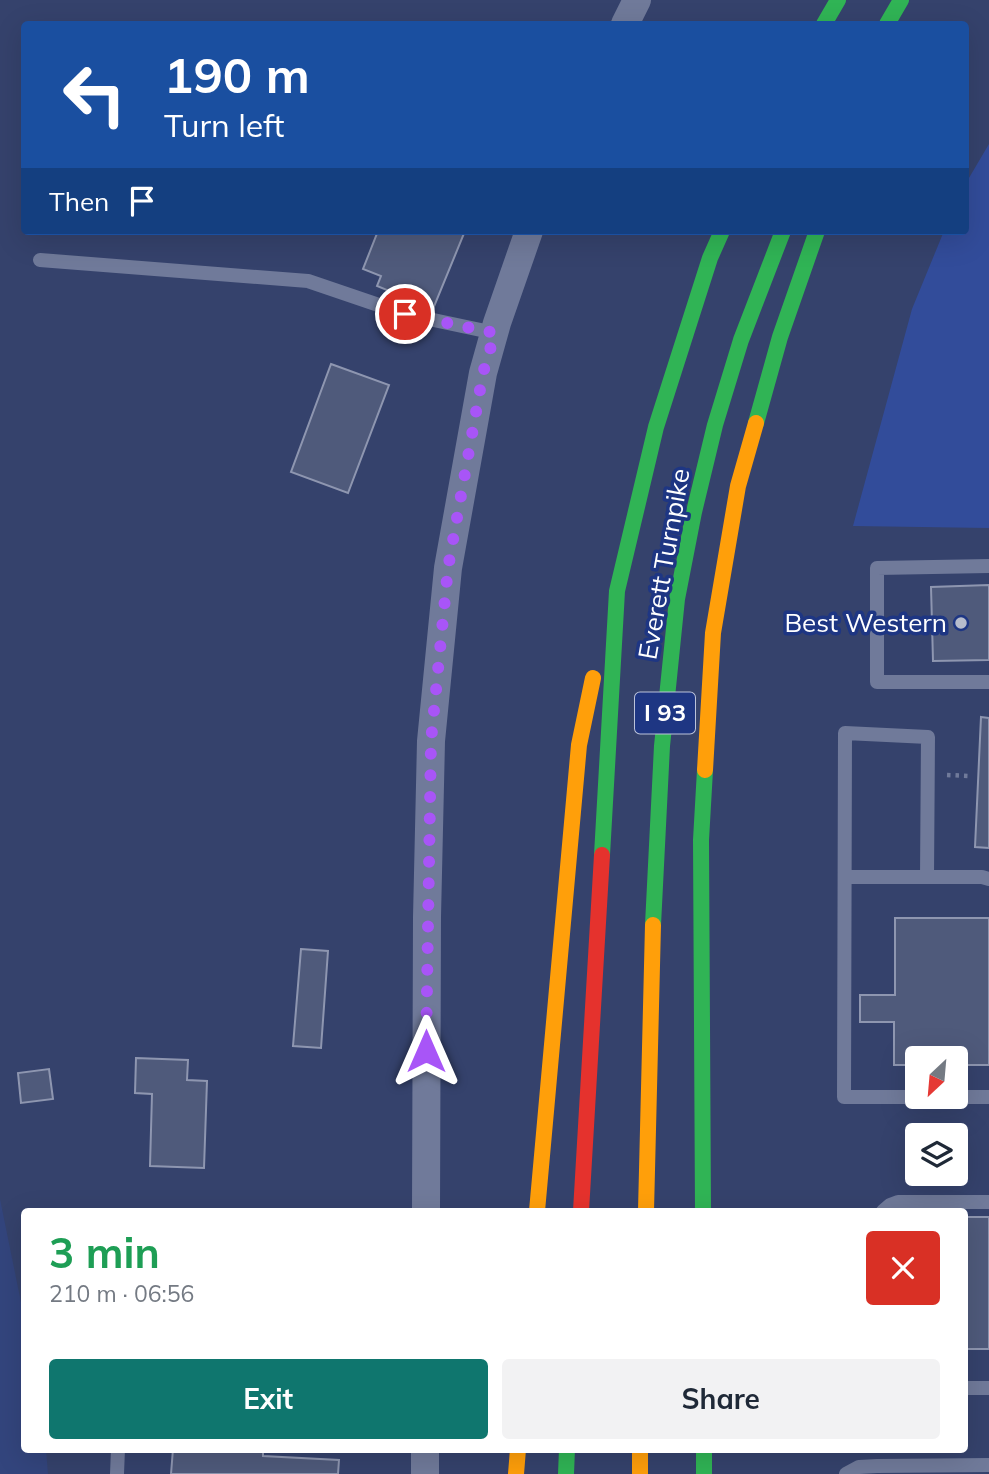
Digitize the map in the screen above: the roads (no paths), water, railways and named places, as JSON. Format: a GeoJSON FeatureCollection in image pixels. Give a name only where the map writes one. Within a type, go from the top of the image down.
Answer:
{"type":"FeatureCollection","features":[{"type":"Feature","properties":{"kind":"highway"},"geometry":{"type":"LineString","coordinates":[[826,21],[838,0]]}},
{"type":"Feature","properties":{"kind":"highway"},"geometry":{"type":"LineString","coordinates":[[889,21],[901,0]]}},
{"type":"Feature","properties":{"kind":"highway","name":"Everett Turnpike"},"geometry":{"type":"LineString","coordinates":[[581,1208],[617,592],[656,427],[710,258],[720,235]]}},
{"type":"Feature","properties":{"kind":"highway","name":"Everett Turnpike"},"geometry":{"type":"LineString","coordinates":[[646,1208],[659,800],[677,599],[694,512],[719,413],[741,340],[781,235]]}},
{"type":"Feature","properties":{"kind":"highway"},"geometry":{"type":"LineString","coordinates":[[703,1208],[701,840],[713,633],[738,486],[780,337],[816,235]]}},
{"type":"Feature","properties":{"kind":"highway"},"geometry":{"type":"LineString","coordinates":[[537,1208],[579,745],[593,676],[617,592]]}},
{"type":"Feature","properties":{"kind":"highway"},"geometry":{"type":"LineString","coordinates":[[516,1474],[518,1453]]}},
{"type":"Feature","properties":{"kind":"highway"},"geometry":{"type":"LineString","coordinates":[[566,1474],[567,1453]]}},
{"type":"Feature","properties":{"kind":"highway"},"geometry":{"type":"LineString","coordinates":[[640,1453],[640,1474]]}},
{"type":"Feature","properties":{"kind":"highway"},"geometry":{"type":"LineString","coordinates":[[704,1453],[704,1474]]}},
{"type":"Feature","properties":{"kind":"street"},"geometry":{"type":"LineString","coordinates":[[626,21],[637,0]]}},
{"type":"Feature","properties":{"kind":"street"},"geometry":{"type":"LineString","coordinates":[[426,1208],[431,741],[448,568],[483,373],[528,235]]}},
{"type":"Feature","properties":{"kind":"street"},"geometry":{"type":"LineString","coordinates":[[425,1453],[425,1474]]}},
{"type":"Feature","properties":{"kind":"lane"},"geometry":{"type":"LineString","coordinates":[[40,260],[308,281],[405,314],[495,333]]}},
{"type":"Feature","properties":{"kind":"lane"},"geometry":{"type":"LineString","coordinates":[[989,566],[877,568],[877,682],[989,682]]}},
{"type":"Feature","properties":{"kind":"lane"},"geometry":{"type":"LineString","coordinates":[[905,1097],[844,1097],[845,733],[928,737],[927,877]]}},
{"type":"Feature","properties":{"kind":"lane"},"geometry":{"type":"LineString","coordinates":[[845,877],[989,879]]}},
{"type":"Feature","properties":{"kind":"lane"},"geometry":{"type":"LineString","coordinates":[[968,1097],[989,1097]]}},
{"type":"Feature","properties":{"kind":"lane"},"geometry":{"type":"LineString","coordinates":[[886,1208],[898,1202],[989,1202]]}},
{"type":"Feature","properties":{"kind":"lane"},"geometry":{"type":"LineString","coordinates":[[968,1388],[989,1388]]}},
{"type":"Feature","properties":{"kind":"lane"},"geometry":{"type":"LineString","coordinates":[[117,1474],[118,1453]]}},
{"type":"Feature","properties":{"kind":"lane"},"geometry":{"type":"LineString","coordinates":[[846,1474],[859,1467],[989,1465]]}},
{"type":"Feature","properties":{"kind":"place","name":"Best Western"},"geometry":{"type":"Point","coordinates":[961,623]}}]}
